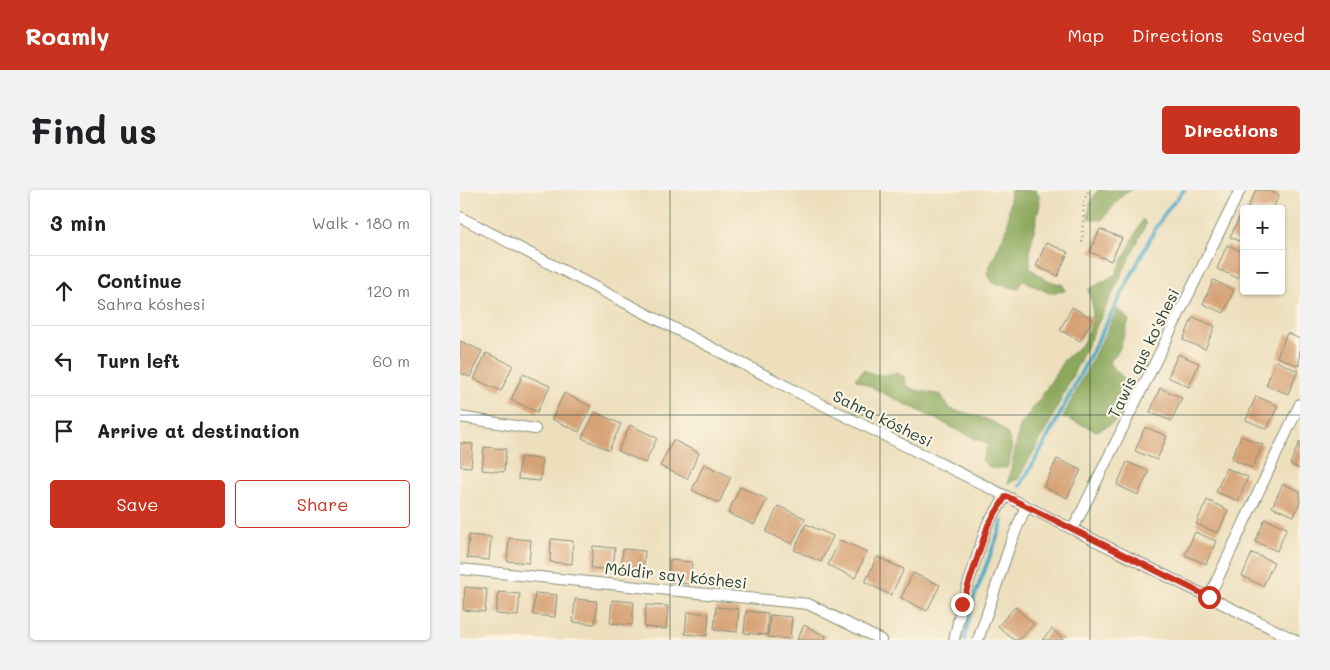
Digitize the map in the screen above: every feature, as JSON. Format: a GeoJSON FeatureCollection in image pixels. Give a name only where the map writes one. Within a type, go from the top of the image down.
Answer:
{"type":"FeatureCollection","features":[{"type":"Feature","properties":{"kind":"street","name":"Tawis qus ko'shesi"},"geometry":{"type":"LineString","coordinates":[[1073,529],[1240,190]]}},
{"type":"Feature","properties":{"kind":"street","name":"Sahra kóshesi"},"geometry":{"type":"LineString","coordinates":[[460,217],[803,395],[1295,640]]}},
{"type":"Feature","properties":{"kind":"street"},"geometry":{"type":"LineString","coordinates":[[1209,597],[1300,404]]}},
{"type":"Feature","properties":{"kind":"street"},"geometry":{"type":"LineString","coordinates":[[460,417],[536,429]]}},
{"type":"Feature","properties":{"kind":"street"},"geometry":{"type":"LineString","coordinates":[[954,640],[962,604],[988,525],[1006,496]]}},
{"type":"Feature","properties":{"kind":"street"},"geometry":{"type":"LineString","coordinates":[[978,640],[1010,545],[1026,506]]}},
{"type":"Feature","properties":{"kind":"street","name":"Móldir say kóshesi"},"geometry":{"type":"LineString","coordinates":[[460,569],[808,604],[881,640]]}},
{"type":"Feature","properties":{"kind":"path"},"geometry":{"type":"LineString","coordinates":[[1082,242],[1084,200],[1089,190]]}},
{"type":"Feature","properties":{"kind":"green space"},"geometry":{"type":"Polygon","coordinates":[[[1011,190],[1035,190],[1039,196],[1040,203],[1030,249],[1030,268],[1046,280],[1063,285],[1065,291],[1049,293],[1022,280],[1018,289],[993,283],[987,273],[1007,228],[1011,190]]]}},
{"type":"Feature","properties":{"kind":"green space"},"geometry":{"type":"Polygon","coordinates":[[[1098,190],[1132,190],[1125,192],[1102,220],[1088,218],[1090,203],[1098,190]]]}},
{"type":"Feature","properties":{"kind":"green space"},"geometry":{"type":"Polygon","coordinates":[[[1143,219],[1146,224],[1049,424],[1018,479],[1008,483],[1020,426],[1042,396],[1064,360],[1082,345],[1091,325],[1093,306],[1088,290],[1116,274],[1143,219]]]}},
{"type":"Feature","properties":{"kind":"green space"},"geometry":{"type":"Polygon","coordinates":[[[1118,309],[1129,320],[1119,350],[1109,363],[1127,381],[1126,400],[1119,418],[1097,431],[1063,417],[1118,309]]]}},
{"type":"Feature","properties":{"kind":"green space"},"geometry":{"type":"Polygon","coordinates":[[[863,370],[880,375],[896,373],[905,377],[906,385],[915,390],[941,395],[950,409],[987,419],[1003,429],[1011,444],[1007,468],[990,468],[982,460],[988,445],[855,379],[863,370]]]}},
{"type":"Feature","properties":{"kind":"building"},"geometry":{"type":"Polygon","coordinates":[[[1256,190],[1267,190],[1279,195],[1275,205],[1249,205],[1256,190]]]}},
{"type":"Feature","properties":{"kind":"building"},"geometry":{"type":"Polygon","coordinates":[[[1240,216],[1240,241],[1230,237],[1240,216]]]}},
{"type":"Feature","properties":{"kind":"building"},"geometry":{"type":"Polygon","coordinates":[[[1100,229],[1122,238],[1111,261],[1090,252],[1100,229]]]}},
{"type":"Feature","properties":{"kind":"building"},"geometry":{"type":"Polygon","coordinates":[[[1046,243],[1068,252],[1058,276],[1036,266],[1046,243]]]}},
{"type":"Feature","properties":{"kind":"building"},"geometry":{"type":"Polygon","coordinates":[[[1227,245],[1240,250],[1240,274],[1238,278],[1217,269],[1227,245]]]}},
{"type":"Feature","properties":{"kind":"building"},"geometry":{"type":"Polygon","coordinates":[[[1213,280],[1234,290],[1224,313],[1203,304],[1213,280]]]}},
{"type":"Feature","properties":{"kind":"building"},"geometry":{"type":"Polygon","coordinates":[[[1072,307],[1093,319],[1080,341],[1060,330],[1072,307]]]}},
{"type":"Feature","properties":{"kind":"building"},"geometry":{"type":"Polygon","coordinates":[[[1193,317],[1215,326],[1205,349],[1183,340],[1193,317]]]}},
{"type":"Feature","properties":{"kind":"building"},"geometry":{"type":"Polygon","coordinates":[[[1287,333],[1300,339],[1299,366],[1277,357],[1287,333]]]}},
{"type":"Feature","properties":{"kind":"building"},"geometry":{"type":"Polygon","coordinates":[[[460,341],[482,351],[470,377],[460,373],[460,341]]]}},
{"type":"Feature","properties":{"kind":"building"},"geometry":{"type":"Polygon","coordinates":[[[486,353],[513,365],[501,391],[474,379],[486,353]]]}},
{"type":"Feature","properties":{"kind":"building"},"geometry":{"type":"Polygon","coordinates":[[[1178,354],[1199,363],[1189,387],[1168,377],[1178,354]]]}},
{"type":"Feature","properties":{"kind":"building"},"geometry":{"type":"Polygon","coordinates":[[[1276,361],[1298,371],[1288,394],[1266,385],[1276,361]]]}},
{"type":"Feature","properties":{"kind":"building"},"geometry":{"type":"Polygon","coordinates":[[[523,374],[550,386],[537,412],[511,400],[523,374]]]}},
{"type":"Feature","properties":{"kind":"building"},"geometry":{"type":"Polygon","coordinates":[[[1160,388],[1182,398],[1171,421],[1150,412],[1160,388]]]}},
{"type":"Feature","properties":{"kind":"building"},"geometry":{"type":"Polygon","coordinates":[[[564,393],[591,406],[579,432],[552,419],[564,393]]]}},
{"type":"Feature","properties":{"kind":"building"},"geometry":{"type":"Polygon","coordinates":[[[1256,396],[1278,406],[1267,429],[1246,420],[1256,396]]]}},
{"type":"Feature","properties":{"kind":"building"},"geometry":{"type":"Polygon","coordinates":[[[595,412],[621,424],[609,450],[582,438],[595,412]]]}},
{"type":"Feature","properties":{"kind":"building"},"geometry":{"type":"Polygon","coordinates":[[[630,425],[657,438],[645,463],[618,451],[630,425]]]}},
{"type":"Feature","properties":{"kind":"building"},"geometry":{"type":"Polygon","coordinates":[[[1145,427],[1167,436],[1157,460],[1135,451],[1145,427]]]}},
{"type":"Feature","properties":{"kind":"building"},"geometry":{"type":"Polygon","coordinates":[[[1241,436],[1263,445],[1252,468],[1231,459],[1241,436]]]}},
{"type":"Feature","properties":{"kind":"building"},"geometry":{"type":"Polygon","coordinates":[[[673,440],[699,453],[687,479],[660,466],[673,440]]]}},
{"type":"Feature","properties":{"kind":"building"},"geometry":{"type":"Polygon","coordinates":[[[1300,441],[1300,469],[1290,464],[1300,441]]]}},
{"type":"Feature","properties":{"kind":"building"},"geometry":{"type":"Polygon","coordinates":[[[460,443],[473,444],[471,467],[460,466],[460,443]]]}},
{"type":"Feature","properties":{"kind":"building"},"geometry":{"type":"Polygon","coordinates":[[[484,447],[506,449],[504,472],[482,470],[484,447]]]}},
{"type":"Feature","properties":{"kind":"building"},"geometry":{"type":"Polygon","coordinates":[[[520,457],[542,459],[540,481],[518,479],[520,457]]]}},
{"type":"Feature","properties":{"kind":"building"},"geometry":{"type":"Polygon","coordinates":[[[1057,459],[1081,470],[1067,498],[1044,487],[1057,459]]]}},
{"type":"Feature","properties":{"kind":"building"},"geometry":{"type":"Polygon","coordinates":[[[1127,462],[1149,471],[1138,495],[1117,485],[1127,462]]]}},
{"type":"Feature","properties":{"kind":"building"},"geometry":{"type":"Polygon","coordinates":[[[704,464],[731,477],[719,503],[692,490],[704,464]]]}},
{"type":"Feature","properties":{"kind":"building"},"geometry":{"type":"Polygon","coordinates":[[[1226,468],[1248,477],[1238,501],[1216,492],[1226,468]]]}},
{"type":"Feature","properties":{"kind":"building"},"geometry":{"type":"Polygon","coordinates":[[[1283,484],[1300,491],[1300,502],[1294,516],[1272,507],[1283,484]]]}},
{"type":"Feature","properties":{"kind":"building"},"geometry":{"type":"Polygon","coordinates":[[[740,487],[767,499],[754,525],[728,513],[740,487]]]}},
{"type":"Feature","properties":{"kind":"building"},"geometry":{"type":"Polygon","coordinates":[[[1207,500],[1228,510],[1218,533],[1196,524],[1207,500]]]}},
{"type":"Feature","properties":{"kind":"building"},"geometry":{"type":"Polygon","coordinates":[[[778,506],[805,518],[792,544],[766,532],[778,506]]]}},
{"type":"Feature","properties":{"kind":"building"},"geometry":{"type":"Polygon","coordinates":[[[1265,519],[1287,528],[1277,551],[1255,542],[1265,519]]]}},
{"type":"Feature","properties":{"kind":"building"},"geometry":{"type":"Polygon","coordinates":[[[806,524],[833,536],[821,562],[794,550],[806,524]]]}},
{"type":"Feature","properties":{"kind":"building"},"geometry":{"type":"Polygon","coordinates":[[[1195,532],[1216,541],[1206,564],[1185,555],[1195,532]]]}},
{"type":"Feature","properties":{"kind":"building"},"geometry":{"type":"Polygon","coordinates":[[[469,535],[491,537],[489,560],[467,558],[469,535]]]}},
{"type":"Feature","properties":{"kind":"building"},"geometry":{"type":"Polygon","coordinates":[[[509,538],[531,540],[529,563],[507,561],[509,538]]]}},
{"type":"Feature","properties":{"kind":"building"},"geometry":{"type":"Polygon","coordinates":[[[551,539],[573,541],[572,564],[550,562],[551,539]]]}},
{"type":"Feature","properties":{"kind":"building"},"geometry":{"type":"Polygon","coordinates":[[[840,540],[867,552],[855,578],[828,565],[840,540]]]}},
{"type":"Feature","properties":{"kind":"building"},"geometry":{"type":"Polygon","coordinates":[[[593,546],[615,548],[613,570],[591,568],[593,546]]]}},
{"type":"Feature","properties":{"kind":"building"},"geometry":{"type":"Polygon","coordinates":[[[623,549],[645,551],[643,573],[621,571],[623,549]]]}},
{"type":"Feature","properties":{"kind":"building"},"geometry":{"type":"Polygon","coordinates":[[[1252,553],[1274,562],[1263,586],[1242,576],[1252,553]]]}},
{"type":"Feature","properties":{"kind":"building"},"geometry":{"type":"Polygon","coordinates":[[[877,557],[904,569],[891,595],[865,582],[877,557]]]}},
{"type":"Feature","properties":{"kind":"building"},"geometry":{"type":"Polygon","coordinates":[[[670,560],[692,562],[690,584],[668,582],[670,560]]]}},
{"type":"Feature","properties":{"kind":"building"},"geometry":{"type":"Polygon","coordinates":[[[913,573],[940,585],[927,611],[901,598],[913,573]]]}},
{"type":"Feature","properties":{"kind":"building"},"geometry":{"type":"Polygon","coordinates":[[[465,587],[487,589],[485,612],[463,610],[465,587]]]}},
{"type":"Feature","properties":{"kind":"building"},"geometry":{"type":"Polygon","coordinates":[[[498,592],[520,594],[518,616],[496,614],[498,592]]]}},
{"type":"Feature","properties":{"kind":"building"},"geometry":{"type":"Polygon","coordinates":[[[535,593],[557,595],[555,617],[533,615],[535,593]]]}},
{"type":"Feature","properties":{"kind":"building"},"geometry":{"type":"Polygon","coordinates":[[[575,599],[597,601],[595,624],[573,622],[575,599]]]}},
{"type":"Feature","properties":{"kind":"building"},"geometry":{"type":"Polygon","coordinates":[[[612,600],[634,602],[632,625],[610,623],[612,600]]]}},
{"type":"Feature","properties":{"kind":"building"},"geometry":{"type":"Polygon","coordinates":[[[646,605],[668,606],[666,629],[644,627],[646,605]]]}},
{"type":"Feature","properties":{"kind":"building"},"geometry":{"type":"Polygon","coordinates":[[[716,607],[739,609],[737,632],[714,630],[716,607]]]}},
{"type":"Feature","properties":{"kind":"building"},"geometry":{"type":"Polygon","coordinates":[[[1015,607],[1034,624],[1019,640],[1014,640],[998,626],[1015,607]]]}},
{"type":"Feature","properties":{"kind":"building"},"geometry":{"type":"Polygon","coordinates":[[[746,611],[768,613],[767,635],[744,633],[746,611]]]}},
{"type":"Feature","properties":{"kind":"building"},"geometry":{"type":"Polygon","coordinates":[[[687,612],[709,614],[707,636],[685,634],[687,612]]]}},
{"type":"Feature","properties":{"kind":"building"},"geometry":{"type":"Polygon","coordinates":[[[770,615],[792,617],[790,639],[768,637],[770,615]]]}},
{"type":"Feature","properties":{"kind":"building"},"geometry":{"type":"Polygon","coordinates":[[[804,625],[826,636],[825,640],[797,640],[804,625]]]}},
{"type":"Feature","properties":{"kind":"building"},"geometry":{"type":"Polygon","coordinates":[[[1052,629],[1064,640],[1042,640],[1052,629]]]}},
{"type":"Feature","properties":{"kind":"waterway"},"geometry":{"type":"LineString","coordinates":[[1020,486],[1046,441],[1155,229],[1168,209],[1184,190]]}},
{"type":"Feature","properties":{"kind":"waterway"},"geometry":{"type":"LineString","coordinates":[[964,640],[974,598],[1003,521]]}},
{"type":"Feature","properties":{"kind":"route"},"geometry":{"type":"LineString","coordinates":[[962,604],[988,525],[1006,496],[1209,597]]}}]}
